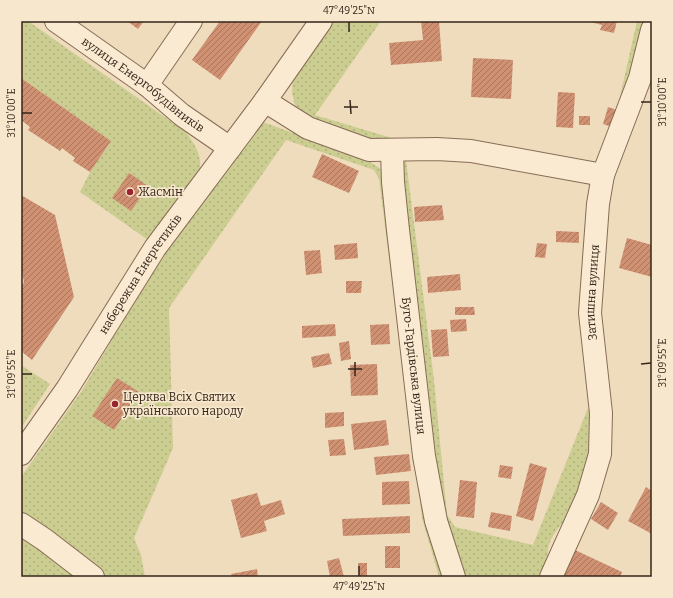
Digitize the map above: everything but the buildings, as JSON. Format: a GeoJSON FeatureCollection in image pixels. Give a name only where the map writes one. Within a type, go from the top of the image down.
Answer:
{"type":"FeatureCollection","features":[{"type":"Feature","properties":{"kind":"street","name":"вулиця Енергобудівників"},"geometry":{"type":"LineString","coordinates":[[56,21],[147,85],[182,115],[230,148]]}},
{"type":"Feature","properties":{"kind":"street"},"geometry":{"type":"LineString","coordinates":[[147,85],[191,21]]}},
{"type":"Feature","properties":{"kind":"street","name":"набережна Енергетиків"},"geometry":{"type":"LineString","coordinates":[[21,454],[67,389],[155,248],[265,101],[321,21]]}},
{"type":"Feature","properties":{"kind":"street","name":"Затишна вулиця"},"geometry":{"type":"LineString","coordinates":[[551,577],[588,495],[600,454],[601,412],[590,313],[598,204],[603,176],[646,78],[652,30]]}},
{"type":"Feature","properties":{"kind":"street"},"geometry":{"type":"LineString","coordinates":[[265,101],[300,124],[333,138],[369,150],[392,151],[448,149],[486,153],[603,176]]}},
{"type":"Feature","properties":{"kind":"street","name":"Буго-Гардівська вулиця"},"geometry":{"type":"LineString","coordinates":[[392,151],[393,182],[398,230],[424,456],[436,521],[454,577]]}},
{"type":"Feature","properties":{"kind":"street"},"geometry":{"type":"LineString","coordinates":[[21,524],[93,577]]}},
{"type":"Feature","properties":{"kind":"green space"},"geometry":{"type":"Polygon","coordinates":[[[21,21],[28,21],[186,132],[197,149],[200,160],[198,180],[148,240],[80,192],[90,172],[111,141],[21,78],[21,21]]]}},
{"type":"Feature","properties":{"kind":"green space"},"geometry":{"type":"Polygon","coordinates":[[[334,21],[381,21],[315,115],[395,139],[367,141],[303,115],[295,105],[292,93],[293,79],[334,21]]]}},
{"type":"Feature","properties":{"kind":"green space"},"geometry":{"type":"Polygon","coordinates":[[[637,21],[650,21],[617,110],[637,21]]]}},
{"type":"Feature","properties":{"kind":"green space"},"geometry":{"type":"Polygon","coordinates":[[[263,122],[367,160],[381,169],[449,577],[439,577],[422,518],[379,179],[374,170],[286,140],[169,308],[173,448],[134,538],[141,555],[145,577],[21,577],[21,477],[81,392],[150,276],[219,179],[263,122]]]}},
{"type":"Feature","properties":{"kind":"green space"},"geometry":{"type":"Polygon","coordinates":[[[406,160],[434,380],[447,515],[455,527],[533,545],[588,408],[599,436],[568,517],[556,532],[549,545],[545,577],[461,577],[437,498],[397,163],[406,160]]]}},
{"type":"Feature","properties":{"kind":"green space"},"geometry":{"type":"Polygon","coordinates":[[[21,365],[50,384],[21,428],[21,365]]]}},
{"type":"Feature","properties":{"kind":"place","name":"Жасмін"},"geometry":{"type":"Point","coordinates":[130,192]}},
{"type":"Feature","properties":{"kind":"place","name":"Церква Всіх Святих українського народу"},"geometry":{"type":"Point","coordinates":[115,404]}}]}
